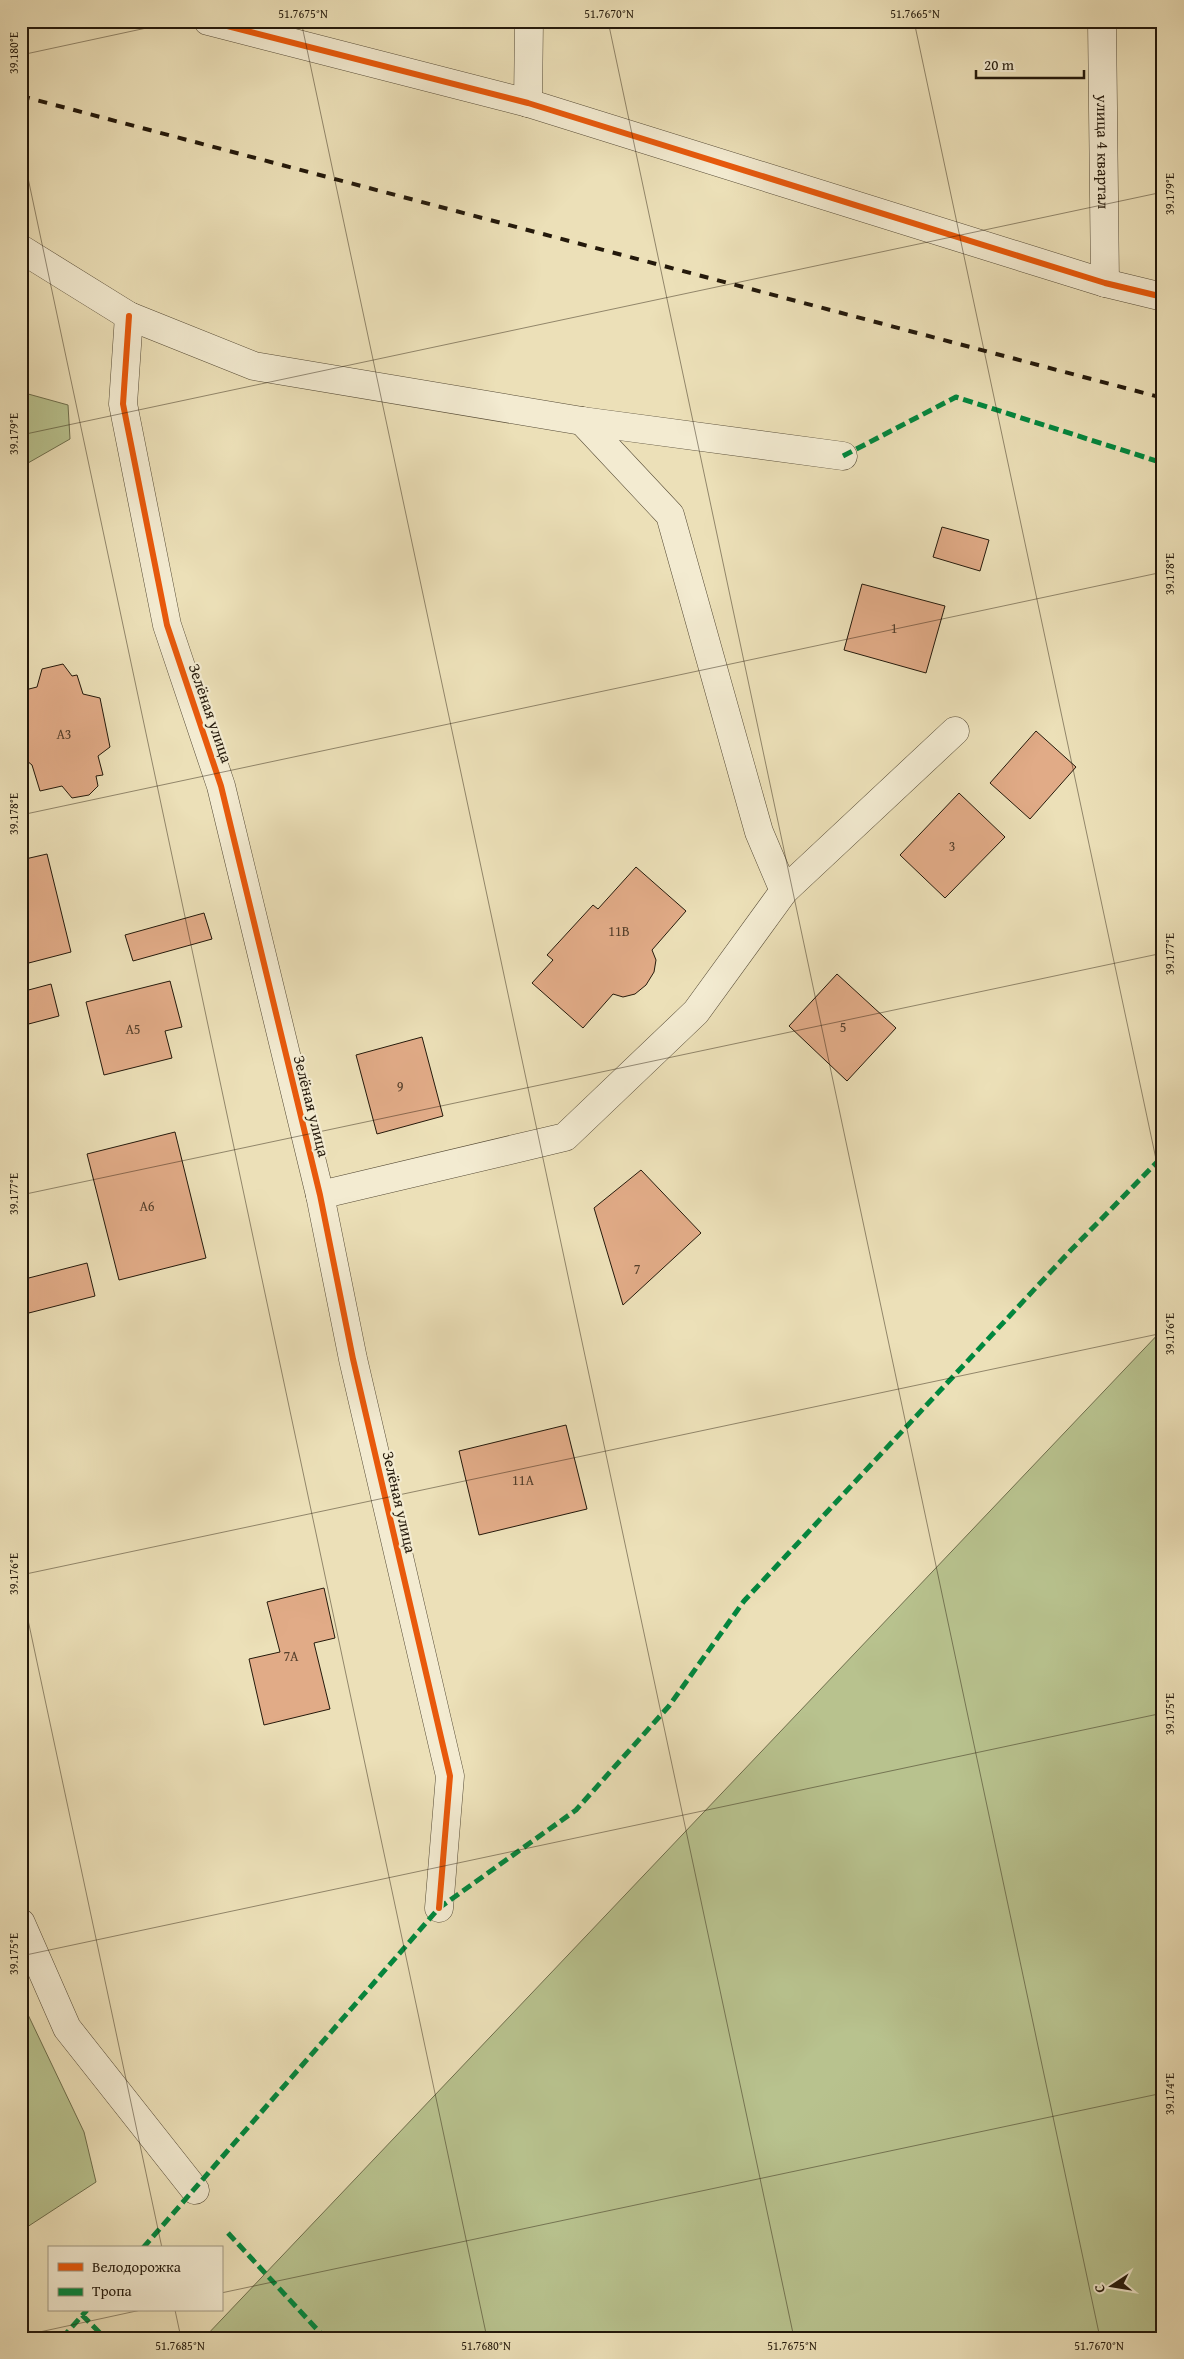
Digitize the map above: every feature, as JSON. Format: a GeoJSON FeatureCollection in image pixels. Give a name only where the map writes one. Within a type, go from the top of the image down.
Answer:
{"type":"FeatureCollection","features":[{"type":"Feature","properties":{"kind":"street"},"geometry":{"type":"LineString","coordinates":[[208,21],[528,103],[1105,283],[1163,297]]}},
{"type":"Feature","properties":{"kind":"street"},"geometry":{"type":"LineString","coordinates":[[528,103],[529,21]]}},
{"type":"Feature","properties":{"kind":"street","name":"улица 4 квартал"},"geometry":{"type":"LineString","coordinates":[[1102,21],[1105,283]]}},
{"type":"Feature","properties":{"kind":"street"},"geometry":{"type":"LineString","coordinates":[[21,249],[129,316],[254,366],[582,421],[843,456]]}},
{"type":"Feature","properties":{"kind":"street","name":"Зелёная улица"},"geometry":{"type":"LineString","coordinates":[[129,316],[123,404],[167,625],[221,786],[320,1195],[353,1359],[450,1776],[439,1908]]}},
{"type":"Feature","properties":{"kind":"street"},"geometry":{"type":"LineString","coordinates":[[582,421],[670,515],[759,832],[784,891]]}},
{"type":"Feature","properties":{"kind":"street"},"geometry":{"type":"LineString","coordinates":[[320,1195],[565,1137],[696,1012],[784,891],[954,731]]}},
{"type":"Feature","properties":{"kind":"street"},"geometry":{"type":"LineString","coordinates":[[21,1924],[67,2028],[196,2190]]}},
{"type":"Feature","properties":{"kind":"green space"},"geometry":{"type":"Polygon","coordinates":[[[21,392],[68,405],[70,439],[21,467],[21,392]]]}},
{"type":"Feature","properties":{"kind":"green space"},"geometry":{"type":"Polygon","coordinates":[[[1163,1329],[1163,2338],[204,2338],[1163,1329]]]}},
{"type":"Feature","properties":{"kind":"green space"},"geometry":{"type":"Polygon","coordinates":[[[21,2000],[84,2132],[96,2182],[21,2231],[21,2000]]]}},
{"type":"Feature","properties":{"kind":"building"},"geometry":{"type":"Polygon","coordinates":[[[942,527],[989,540],[980,571],[933,557],[942,527]]]}},
{"type":"Feature","properties":{"kind":"building"},"geometry":{"type":"Polygon","coordinates":[[[862,584],[945,606],[926,673],[844,650],[862,584]]]}},
{"type":"Feature","properties":{"kind":"building"},"geometry":{"type":"Polygon","coordinates":[[[63,664],[72,676],[77,675],[83,694],[100,698],[110,747],[98,756],[103,775],[96,776],[98,786],[89,795],[72,798],[62,786],[40,791],[32,765],[21,756],[23,718],[21,691],[37,687],[42,669],[63,664]]]}},
{"type":"Feature","properties":{"kind":"building"},"geometry":{"type":"Polygon","coordinates":[[[1036,731],[1076,767],[1030,819],[990,783],[1036,731]]]}},
{"type":"Feature","properties":{"kind":"building"},"geometry":{"type":"Polygon","coordinates":[[[959,793],[1005,837],[945,898],[900,855],[959,793]]]}},
{"type":"Feature","properties":{"kind":"building"},"geometry":{"type":"Polygon","coordinates":[[[47,854],[71,952],[21,965],[21,860],[47,854]]]}},
{"type":"Feature","properties":{"kind":"building"},"geometry":{"type":"Polygon","coordinates":[[[636,867],[686,911],[652,950],[656,960],[654,972],[646,985],[635,994],[623,997],[613,994],[583,1028],[532,983],[553,960],[547,955],[593,905],[598,909],[636,867]]]}},
{"type":"Feature","properties":{"kind":"building"},"geometry":{"type":"Polygon","coordinates":[[[204,913],[212,939],[133,961],[125,935],[204,913]]]}},
{"type":"Feature","properties":{"kind":"building"},"geometry":{"type":"Polygon","coordinates":[[[837,974],[896,1028],[847,1081],[789,1026],[837,974]]]}},
{"type":"Feature","properties":{"kind":"building"},"geometry":{"type":"Polygon","coordinates":[[[170,981],[182,1027],[165,1031],[172,1058],[104,1075],[86,1002],[170,981]]]}},
{"type":"Feature","properties":{"kind":"building"},"geometry":{"type":"Polygon","coordinates":[[[51,984],[59,1016],[21,1026],[21,992],[51,984]]]}},
{"type":"Feature","properties":{"kind":"building"},"geometry":{"type":"Polygon","coordinates":[[[422,1037],[443,1116],[377,1134],[356,1055],[422,1037]]]}},
{"type":"Feature","properties":{"kind":"building"},"geometry":{"type":"Polygon","coordinates":[[[175,1132],[206,1258],[119,1280],[87,1154],[175,1132]]]}},
{"type":"Feature","properties":{"kind":"building"},"geometry":{"type":"Polygon","coordinates":[[[641,1170],[701,1233],[623,1305],[594,1208],[641,1170]]]}},
{"type":"Feature","properties":{"kind":"building"},"geometry":{"type":"Polygon","coordinates":[[[87,1263],[95,1296],[21,1315],[21,1280],[87,1263]]]}},
{"type":"Feature","properties":{"kind":"building"},"geometry":{"type":"Polygon","coordinates":[[[566,1425],[587,1509],[479,1535],[459,1451],[566,1425]]]}},
{"type":"Feature","properties":{"kind":"building"},"geometry":{"type":"Polygon","coordinates":[[[324,1588],[335,1638],[314,1643],[330,1709],[264,1725],[249,1659],[280,1652],[267,1602],[324,1588]]]}},
{"type":"Feature","properties":{"kind":"railway"},"geometry":{"type":"LineString","coordinates":[[21,96],[1163,398]]}},
{"type":"Feature","properties":{"kind":"marked path"},"geometry":{"type":"LineString","coordinates":[[843,456],[956,397],[1163,463]]}},
{"type":"Feature","properties":{"kind":"marked path"},"geometry":{"type":"LineString","coordinates":[[145,2246],[439,1908],[576,1810],[669,1706],[744,1601],[1071,1250],[1163,1156]]}},
{"type":"Feature","properties":{"kind":"marked path"},"geometry":{"type":"LineString","coordinates":[[228,2233],[325,2338]]}},
{"type":"Feature","properties":{"kind":"marked path"},"geometry":{"type":"LineString","coordinates":[[62,2338],[85,2312]]}},
{"type":"Feature","properties":{"kind":"marked path"},"geometry":{"type":"LineString","coordinates":[[82,2315],[105,2338]]}},
{"type":"Feature","properties":{"kind":"cycle path"},"geometry":{"type":"LineString","coordinates":[[208,21],[528,103],[1105,283],[1163,297]]}},
{"type":"Feature","properties":{"kind":"cycle path"},"geometry":{"type":"LineString","coordinates":[[129,316],[123,404],[167,625],[221,786],[320,1195],[353,1359],[450,1776],[439,1908]]}}]}
